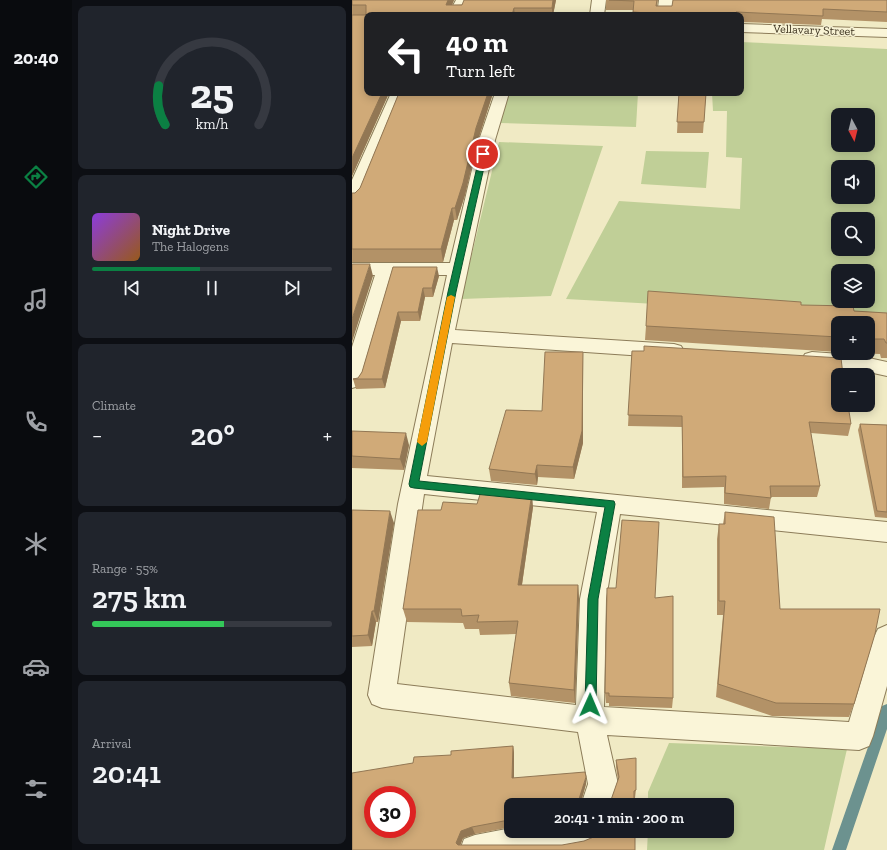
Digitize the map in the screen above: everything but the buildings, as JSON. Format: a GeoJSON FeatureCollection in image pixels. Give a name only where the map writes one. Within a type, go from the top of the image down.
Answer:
{"type":"FeatureCollection","features":[{"type":"Feature","properties":{"kind":"street"},"geometry":{"type":"LineString","coordinates":[[457,12],[463,0]]}},
{"type":"Feature","properties":{"kind":"street"},"geometry":{"type":"LineString","coordinates":[[597,12],[599,0]]}},
{"type":"Feature","properties":{"kind":"street"},"geometry":{"type":"LineString","coordinates":[[664,12],[666,0]]}},
{"type":"Feature","properties":{"kind":"street","name":"Vellavary Street"},"geometry":{"type":"LineString","coordinates":[[744,28],[887,33]]}},
{"type":"Feature","properties":{"kind":"street"},"geometry":{"type":"LineString","coordinates":[[352,199],[397,96]]}},
{"type":"Feature","properties":{"kind":"street"},"geometry":{"type":"LineString","coordinates":[[501,96],[487,140],[458,269],[414,484],[382,695],[590,720],[859,736],[887,637]]}},
{"type":"Feature","properties":{"kind":"street"},"geometry":{"type":"LineString","coordinates":[[352,269],[458,269]]}},
{"type":"Feature","properties":{"kind":"street"},"geometry":{"type":"LineString","coordinates":[[352,381],[386,269]]}},
{"type":"Feature","properties":{"kind":"street"},"geometry":{"type":"LineString","coordinates":[[444,336],[689,352]]}},
{"type":"Feature","properties":{"kind":"street"},"geometry":{"type":"LineString","coordinates":[[791,358],[855,362],[887,368]]}},
{"type":"Feature","properties":{"kind":"street"},"geometry":{"type":"LineString","coordinates":[[414,484],[887,532]]}},
{"type":"Feature","properties":{"kind":"street"},"geometry":{"type":"LineString","coordinates":[[598,798],[603,784],[590,720],[593,599],[610,504]]}},
{"type":"Feature","properties":{"kind":"street"},"geometry":{"type":"LineString","coordinates":[[475,850],[544,838]]}},
{"type":"Feature","properties":{"kind":"green space"},"geometry":{"type":"Polygon","coordinates":[[[744,42],[887,49],[887,317],[566,299],[619,201],[740,209],[742,158],[726,157],[727,111],[713,111],[712,96],[744,96],[744,42]]]}},
{"type":"Feature","properties":{"kind":"green space"},"geometry":{"type":"Polygon","coordinates":[[[508,96],[638,96],[636,127],[500,123],[508,96]]]}},
{"type":"Feature","properties":{"kind":"green space"},"geometry":{"type":"Polygon","coordinates":[[[499,142],[603,146],[551,296],[461,299],[499,142]]]}},
{"type":"Feature","properties":{"kind":"green space"},"geometry":{"type":"Polygon","coordinates":[[[646,151],[709,152],[706,188],[641,184],[646,151]]]}},
{"type":"Feature","properties":{"kind":"green space"},"geometry":{"type":"Polygon","coordinates":[[[669,743],[847,749],[824,850],[647,850],[648,838],[734,838],[734,798],[648,798],[648,792],[669,743]]]}},
{"type":"Feature","properties":{"kind":"waterway"},"geometry":{"type":"LineString","coordinates":[[839,850],[887,710]]}},
{"type":"Feature","properties":{"kind":"slow traffic"},"geometry":{"type":"LineString","coordinates":[[422,442],[451,297]]}},
{"type":"Feature","properties":{"kind":"route"},"geometry":{"type":"LineString","coordinates":[[483,154],[452,292],[414,484],[610,504],[593,599],[590,705]]}}]}
